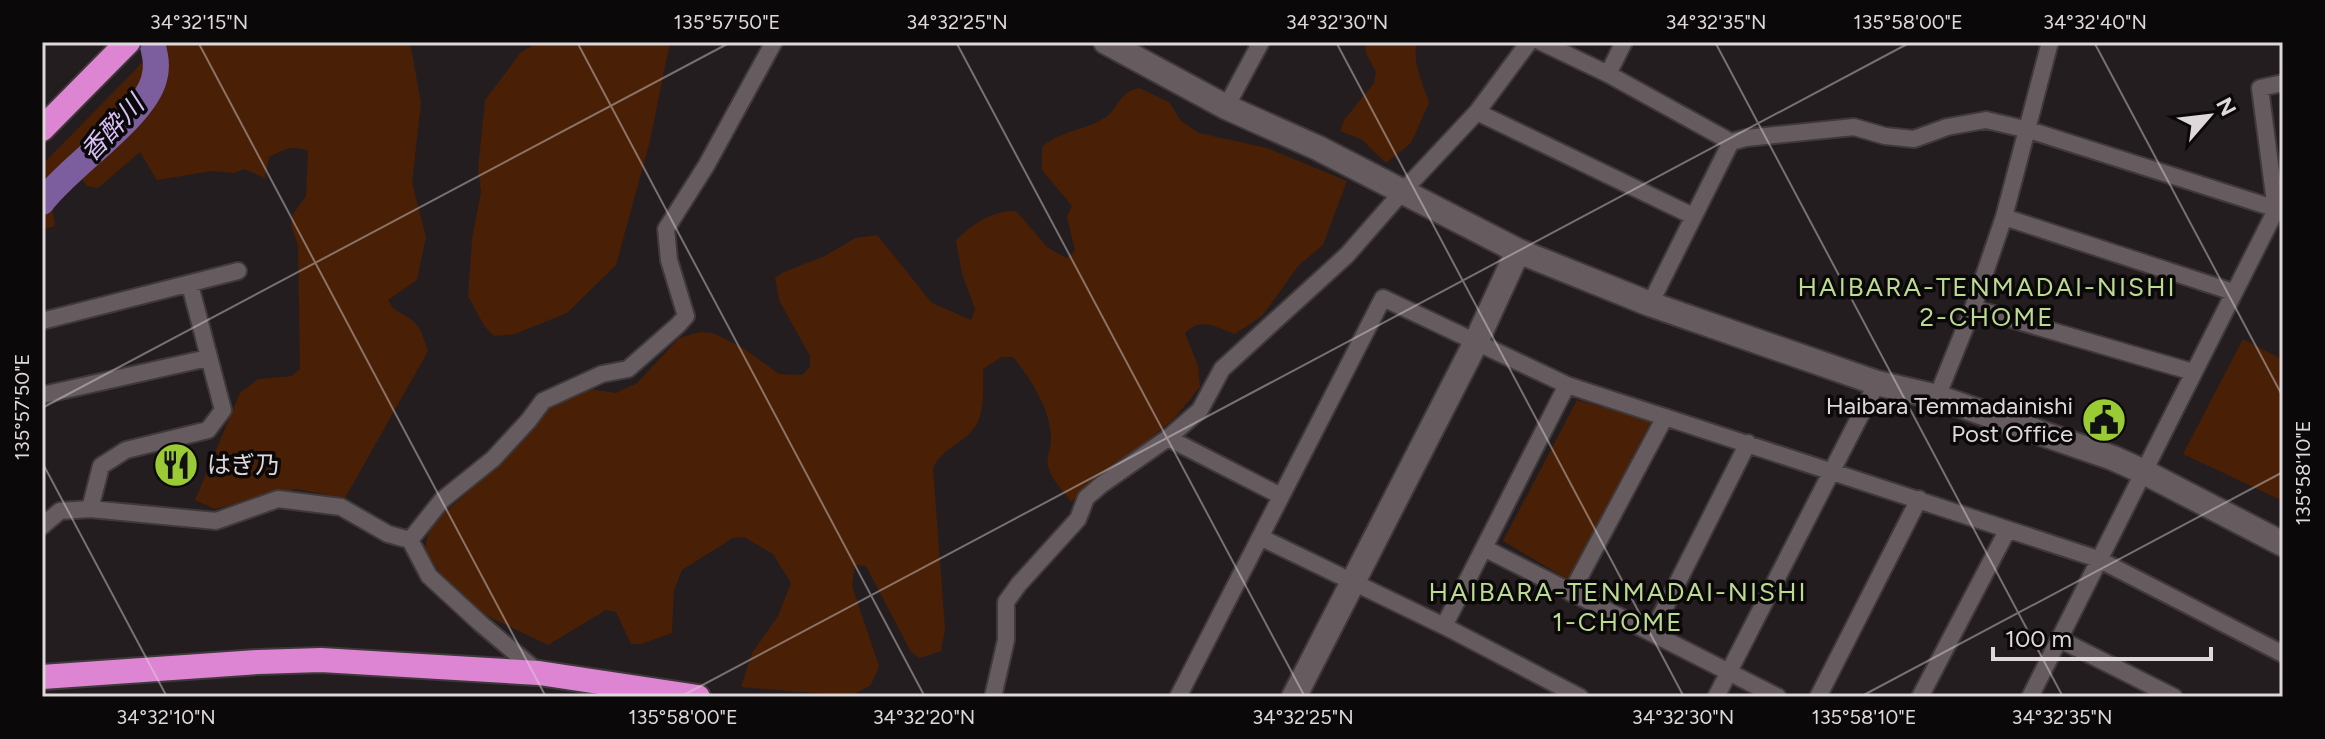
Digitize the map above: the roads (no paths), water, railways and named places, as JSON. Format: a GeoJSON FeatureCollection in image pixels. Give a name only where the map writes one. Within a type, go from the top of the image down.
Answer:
{"type":"FeatureCollection","features":[{"type":"Feature","properties":{"kind":"highway"},"geometry":{"type":"LineString","coordinates":[[42,129],[128,42]]}},
{"type":"Feature","properties":{"kind":"highway"},"geometry":{"type":"LineString","coordinates":[[42,677],[321,660],[539,673],[698,697]]}},
{"type":"Feature","properties":{"kind":"street"},"geometry":{"type":"LineString","coordinates":[[410,540],[442,500],[493,459],[543,401],[602,374],[628,369],[686,316],[669,260],[666,229],[706,166],[774,42]]}},
{"type":"Feature","properties":{"kind":"street"},"geometry":{"type":"LineString","coordinates":[[1106,42],[1226,107],[1318,148],[1518,251],[1650,304],[1877,383],[1937,397],[2113,458],[2283,544]]}},
{"type":"Feature","properties":{"kind":"street"},"geometry":{"type":"LineString","coordinates":[[1226,107],[1261,42]]}},
{"type":"Feature","properties":{"kind":"street"},"geometry":{"type":"LineString","coordinates":[[993,697],[1006,640],[1006,602],[1078,519],[1086,498],[1168,438],[1200,410],[1222,369],[1347,255],[1477,112],[1529,42]]}},
{"type":"Feature","properties":{"kind":"street"},"geometry":{"type":"LineString","coordinates":[[1541,42],[1608,74],[1731,142],[1854,127],[1885,136],[1914,139],[1947,127],[1986,120],[2029,130],[2280,210]]}},
{"type":"Feature","properties":{"kind":"street"},"geometry":{"type":"LineString","coordinates":[[1608,74],[1624,42]]}},
{"type":"Feature","properties":{"kind":"street"},"geometry":{"type":"LineString","coordinates":[[1937,397],[1973,308],[2004,217],[2050,42]]}},
{"type":"Feature","properties":{"kind":"street"},"geometry":{"type":"LineString","coordinates":[[2030,697],[2233,292],[2280,210],[2260,88],[2283,83]]}},
{"type":"Feature","properties":{"kind":"street"},"geometry":{"type":"LineString","coordinates":[[1477,112],[1693,216]]}},
{"type":"Feature","properties":{"kind":"street"},"geometry":{"type":"LineString","coordinates":[[1650,304],[1731,142]]}},
{"type":"Feature","properties":{"kind":"street"},"geometry":{"type":"LineString","coordinates":[[2004,217],[2233,292]]}},
{"type":"Feature","properties":{"kind":"street"},"geometry":{"type":"LineString","coordinates":[[1294,697],[1476,342],[1518,251]]}},
{"type":"Feature","properties":{"kind":"street"},"geometry":{"type":"LineString","coordinates":[[42,321],[238,271]]}},
{"type":"Feature","properties":{"kind":"street"},"geometry":{"type":"LineString","coordinates":[[90,509],[101,466],[126,450],[208,430],[223,410],[190,285]]}},
{"type":"Feature","properties":{"kind":"street"},"geometry":{"type":"LineString","coordinates":[[1178,697],[1383,298],[1567,385],[2098,559],[2283,654]]}},
{"type":"Feature","properties":{"kind":"street"},"geometry":{"type":"LineString","coordinates":[[1973,308],[2193,372]]}},
{"type":"Feature","properties":{"kind":"street"},"geometry":{"type":"LineString","coordinates":[[47,394],[208,358]]}},
{"type":"Feature","properties":{"kind":"street"},"geometry":{"type":"LineString","coordinates":[[1716,697],[1877,383]]}},
{"type":"Feature","properties":{"kind":"street"},"geometry":{"type":"LineString","coordinates":[[1444,626],[1567,385]]}},
{"type":"Feature","properties":{"kind":"street"},"geometry":{"type":"LineString","coordinates":[[1571,593],[1665,417]]}},
{"type":"Feature","properties":{"kind":"street"},"geometry":{"type":"LineString","coordinates":[[1168,438],[1281,496]]}},
{"type":"Feature","properties":{"kind":"street"},"geometry":{"type":"LineString","coordinates":[[1652,633],[1748,443]]}},
{"type":"Feature","properties":{"kind":"street"},"geometry":{"type":"LineString","coordinates":[[42,526],[60,511],[90,509],[216,521],[278,499],[341,507],[388,534],[410,540],[429,576],[539,673]]}},
{"type":"Feature","properties":{"kind":"street"},"geometry":{"type":"LineString","coordinates":[[1818,697],[1919,499]]}},
{"type":"Feature","properties":{"kind":"street"},"geometry":{"type":"LineString","coordinates":[[1920,697],[2007,531]]}},
{"type":"Feature","properties":{"kind":"street"},"geometry":{"type":"LineString","coordinates":[[1260,537],[1444,626],[1580,697]]}},
{"type":"Feature","properties":{"kind":"street"},"geometry":{"type":"LineString","coordinates":[[1484,548],[1778,697]]}},
{"type":"Feature","properties":{"kind":"street"},"geometry":{"type":"LineString","coordinates":[[2059,639],[2174,697]]}},
{"type":"Feature","properties":{"kind":"waterway","name":"香酔川"},"geometry":{"type":"LineString","coordinates":[[42,202],[136,110],[154,79],[156,60],[152,42]]}},
{"type":"Feature","properties":{"kind":"place","name":"Haibara Temmadainishi Post Office"},"geometry":{"type":"Point","coordinates":[2104,420]}},
{"type":"Feature","properties":{"kind":"place","name":"はぎ乃"},"geometry":{"type":"Point","coordinates":[176,465]}},
{"type":"Feature","properties":{"kind":"district","name":"HAIBARA-TENMADAI-NISHI 2-CHOME"},"geometry":{"type":"Point","coordinates":[1987,302]}},
{"type":"Feature","properties":{"kind":"district","name":"HAIBARA-TENMADAI-NISHI 1-CHOME"},"geometry":{"type":"Point","coordinates":[1618,607]}}]}
